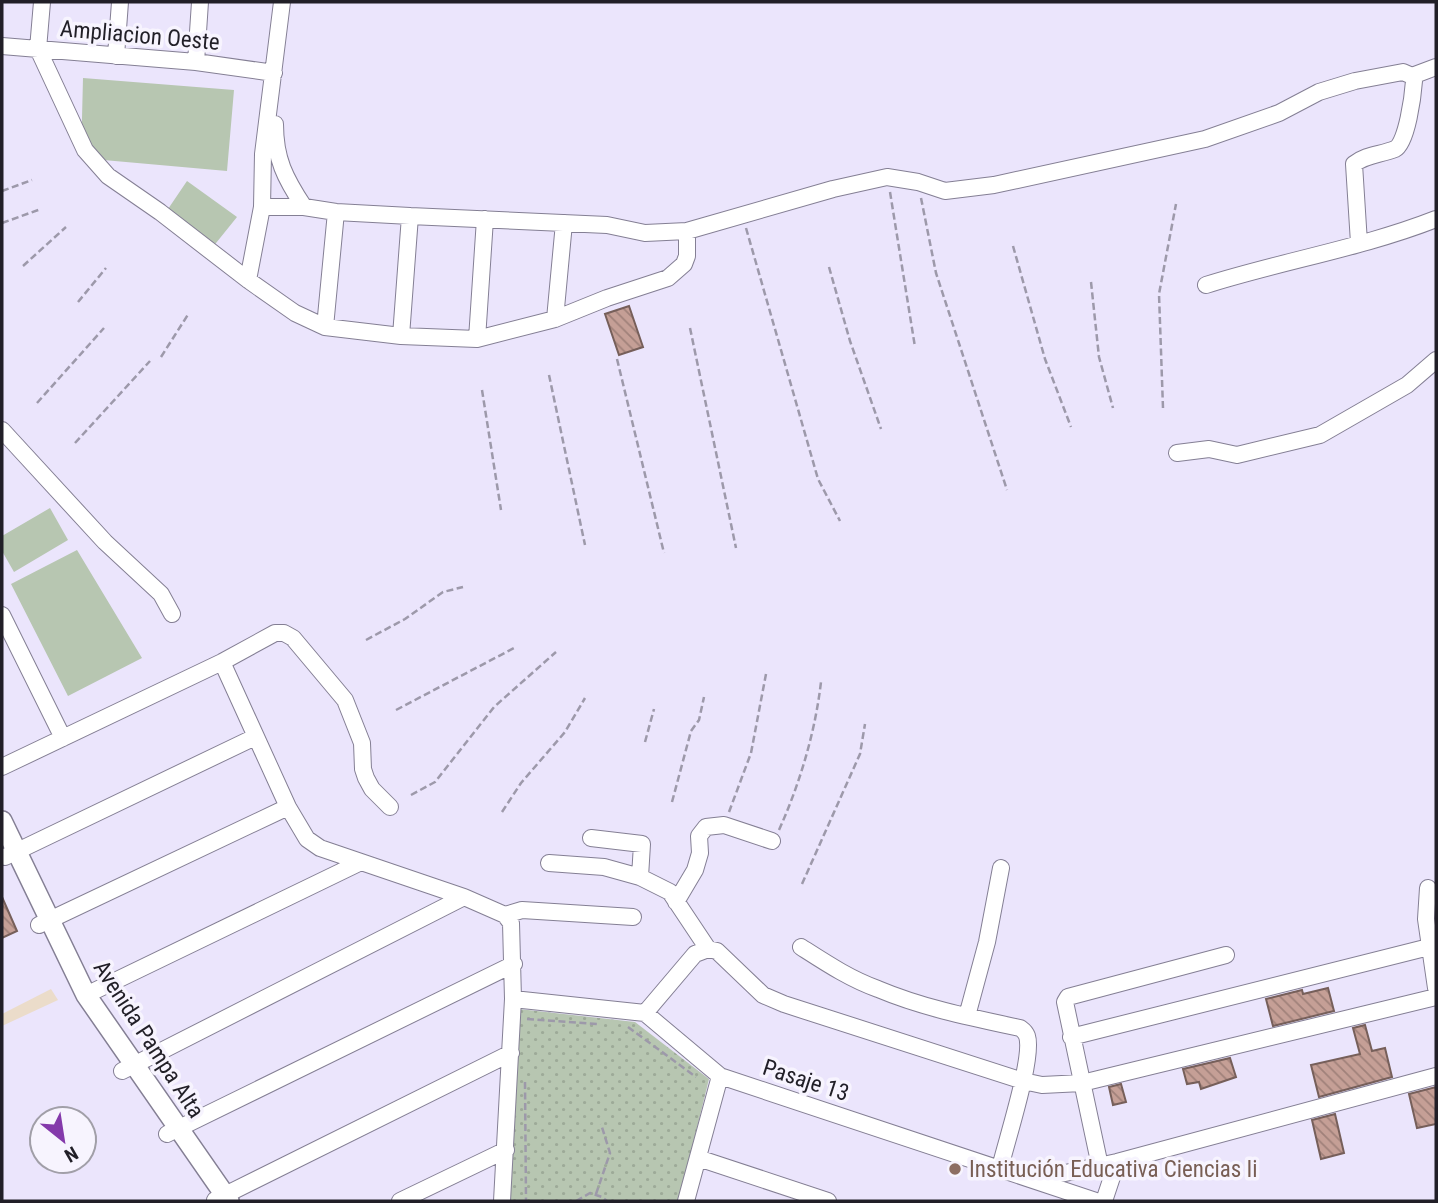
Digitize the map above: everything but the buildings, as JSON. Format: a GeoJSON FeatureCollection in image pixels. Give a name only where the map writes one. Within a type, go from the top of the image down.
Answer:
{"type":"FeatureCollection","features":[{"type":"Feature","properties":{"kind":"street"},"geometry":{"type":"LineString","coordinates":[[42,2],[38,49],[85,150],[96,165],[248,280],[295,313],[325,327],[401,336],[477,339],[555,320],[607,298],[668,278],[684,264],[687,256],[687,231]]}},
{"type":"Feature","properties":{"kind":"street"},"geometry":{"type":"LineString","coordinates":[[116,55],[120,2]]}},
{"type":"Feature","properties":{"kind":"street"},"geometry":{"type":"LineString","coordinates":[[196,62],[200,2]]}},
{"type":"Feature","properties":{"kind":"street"},"geometry":{"type":"LineString","coordinates":[[248,280],[262,206],[263,154],[282,2]]}},
{"type":"Feature","properties":{"kind":"street","name":"Ampliacion Oeste"},"geometry":{"type":"LineString","coordinates":[[2,46],[196,62],[274,73]]}},
{"type":"Feature","properties":{"kind":"street"},"geometry":{"type":"LineString","coordinates":[[262,206],[607,225],[645,233],[687,231],[887,177],[918,182],[945,191],[994,184],[1193,142],[1258,121],[1331,88],[1403,72],[1412,76],[1436,67]]}},
{"type":"Feature","properties":{"kind":"street"},"geometry":{"type":"LineString","coordinates":[[274,73],[275,145],[287,181],[304,207]]}},
{"type":"Feature","properties":{"kind":"street"},"geometry":{"type":"LineString","coordinates":[[1359,243],[1354,164],[1363,157],[1400,145],[1405,135],[1414,86],[1412,76]]}},
{"type":"Feature","properties":{"kind":"street"},"geometry":{"type":"LineString","coordinates":[[325,327],[336,212]]}},
{"type":"Feature","properties":{"kind":"street"},"geometry":{"type":"LineString","coordinates":[[401,336],[410,216]]}},
{"type":"Feature","properties":{"kind":"street"},"geometry":{"type":"LineString","coordinates":[[477,339],[485,219]]}},
{"type":"Feature","properties":{"kind":"street"},"geometry":{"type":"LineString","coordinates":[[1206,285],[1402,233],[1436,219]]}},
{"type":"Feature","properties":{"kind":"street"},"geometry":{"type":"LineString","coordinates":[[555,320],[564,223]]}},
{"type":"Feature","properties":{"kind":"street"},"geometry":{"type":"LineString","coordinates":[[1177,453],[1209,449],[1237,455],[1320,435],[1407,385],[1436,360]]}},
{"type":"Feature","properties":{"kind":"street"},"geometry":{"type":"LineString","coordinates":[[2,430],[7,446],[161,594],[172,614]]}},
{"type":"Feature","properties":{"kind":"street"},"geometry":{"type":"LineString","coordinates":[[2,615],[63,738]]}},
{"type":"Feature","properties":{"kind":"street"},"geometry":{"type":"LineString","coordinates":[[2,767],[222,662],[275,633],[284,633],[293,638],[345,700],[362,743],[366,778],[372,789],[390,807]]}},
{"type":"Feature","properties":{"kind":"street"},"geometry":{"type":"LineString","coordinates":[[222,662],[288,807],[307,839],[320,848],[464,897],[505,915],[511,923],[513,999],[502,1201]]}},
{"type":"Feature","properties":{"kind":"street"},"geometry":{"type":"LineString","coordinates":[[8,852],[255,737]]}},
{"type":"Feature","properties":{"kind":"street"},"geometry":{"type":"LineString","coordinates":[[44,923],[288,807]]}},
{"type":"Feature","properties":{"kind":"street","name":"Avenida Pampa Alta"},"geometry":{"type":"LineString","coordinates":[[2,821],[8,852],[44,923],[128,1068]]}},
{"type":"Feature","properties":{"kind":"street"},"geometry":{"type":"LineString","coordinates":[[676,902],[695,870],[700,853],[701,831],[706,827],[724,825],[772,841]]}},
{"type":"Feature","properties":{"kind":"street"},"geometry":{"type":"LineString","coordinates":[[591,838],[642,844],[640,877]]}},
{"type":"Feature","properties":{"kind":"street"},"geometry":{"type":"LineString","coordinates":[[86,995],[360,862]]}},
{"type":"Feature","properties":{"kind":"street"},"geometry":{"type":"LineString","coordinates":[[549,863],[604,867],[640,877],[670,892],[708,949]]}},
{"type":"Feature","properties":{"kind":"street"},"geometry":{"type":"LineString","coordinates":[[967,1016],[987,942],[1001,868]]}},
{"type":"Feature","properties":{"kind":"street"},"geometry":{"type":"LineString","coordinates":[[1428,888],[1426,919],[1436,988]]}},
{"type":"Feature","properties":{"kind":"street"},"geometry":{"type":"LineString","coordinates":[[128,1068],[464,897]]}},
{"type":"Feature","properties":{"kind":"street"},"geometry":{"type":"LineString","coordinates":[[505,915],[522,910],[633,917]]}},
{"type":"Feature","properties":{"kind":"street","name":"Avenida Pampa Alta"},"geometry":{"type":"LineString","coordinates":[[44,923],[76,1000],[221,1199]]}},
{"type":"Feature","properties":{"kind":"street"},"geometry":{"type":"LineString","coordinates":[[801,947],[836,970],[878,990],[967,1016],[1020,1028],[1026,1033],[1028,1040],[1023,1081],[1000,1168]]}},
{"type":"Feature","properties":{"kind":"street"},"geometry":{"type":"LineString","coordinates":[[1071,1037],[1429,947]]}},
{"type":"Feature","properties":{"kind":"street"},"geometry":{"type":"LineString","coordinates":[[513,999],[645,1013],[695,954],[708,949],[717,951],[763,995],[784,1004],[1042,1085],[1082,1083],[1436,997]]}},
{"type":"Feature","properties":{"kind":"street"},"geometry":{"type":"LineString","coordinates":[[1100,1166],[1065,1002],[1068,997],[1226,955]]}},
{"type":"Feature","properties":{"kind":"street"},"geometry":{"type":"LineString","coordinates":[[172,1131],[514,964]]}},
{"type":"Feature","properties":{"kind":"street","name":"Pasaje 13"},"geometry":{"type":"LineString","coordinates":[[645,1013],[720,1076],[1096,1201]]}},
{"type":"Feature","properties":{"kind":"street"},"geometry":{"type":"LineString","coordinates":[[221,1199],[511,1053]]}},
{"type":"Feature","properties":{"kind":"street"},"geometry":{"type":"LineString","coordinates":[[685,1201],[720,1076]]}},
{"type":"Feature","properties":{"kind":"street"},"geometry":{"type":"LineString","coordinates":[[1035,1180],[1117,1162],[1436,1076]]}},
{"type":"Feature","properties":{"kind":"street"},"geometry":{"type":"LineString","coordinates":[[400,1201],[506,1150]]}},
{"type":"Feature","properties":{"kind":"street"},"geometry":{"type":"LineString","coordinates":[[698,1158],[828,1201]]}},
{"type":"Feature","properties":{"kind":"street"},"geometry":{"type":"LineString","coordinates":[[1104,1201],[1117,1162]]}},
{"type":"Feature","properties":{"kind":"path"},"geometry":{"type":"LineString","coordinates":[[887,177],[915,347]]}},
{"type":"Feature","properties":{"kind":"path"},"geometry":{"type":"LineString","coordinates":[[2,191],[32,180]]}},
{"type":"Feature","properties":{"kind":"path"},"geometry":{"type":"LineString","coordinates":[[918,182],[936,272],[1007,490]]}},
{"type":"Feature","properties":{"kind":"path"},"geometry":{"type":"LineString","coordinates":[[1163,408],[1159,294],[1176,204]]}},
{"type":"Feature","properties":{"kind":"path"},"geometry":{"type":"LineString","coordinates":[[2,223],[41,209]]}},
{"type":"Feature","properties":{"kind":"path"},"geometry":{"type":"LineString","coordinates":[[743,214],[818,479],[840,521]]}},
{"type":"Feature","properties":{"kind":"path"},"geometry":{"type":"LineString","coordinates":[[23,266],[66,227]]}},
{"type":"Feature","properties":{"kind":"path"},"geometry":{"type":"LineString","coordinates":[[1013,246],[1045,359],[1071,427]]}},
{"type":"Feature","properties":{"kind":"path"},"geometry":{"type":"LineString","coordinates":[[829,267],[850,341],[881,429]]}},
{"type":"Feature","properties":{"kind":"path"},"geometry":{"type":"LineString","coordinates":[[78,303],[106,268]]}},
{"type":"Feature","properties":{"kind":"path"},"geometry":{"type":"LineString","coordinates":[[1091,282],[1099,357],[1113,408]]}},
{"type":"Feature","properties":{"kind":"path"},"geometry":{"type":"LineString","coordinates":[[161,358],[188,313]]}},
{"type":"Feature","properties":{"kind":"path"},"geometry":{"type":"LineString","coordinates":[[37,403],[104,328]]}},
{"type":"Feature","properties":{"kind":"path"},"geometry":{"type":"LineString","coordinates":[[690,328],[736,548]]}},
{"type":"Feature","properties":{"kind":"path"},"geometry":{"type":"LineString","coordinates":[[617,359],[664,553]]}},
{"type":"Feature","properties":{"kind":"path"},"geometry":{"type":"LineString","coordinates":[[75,443],[150,361]]}},
{"type":"Feature","properties":{"kind":"path"},"geometry":{"type":"LineString","coordinates":[[549,376],[585,545]]}},
{"type":"Feature","properties":{"kind":"path"},"geometry":{"type":"LineString","coordinates":[[482,390],[501,510]]}},
{"type":"Feature","properties":{"kind":"path"},"geometry":{"type":"LineString","coordinates":[[366,640],[405,619],[443,592],[463,587]]}},
{"type":"Feature","properties":{"kind":"path"},"geometry":{"type":"LineString","coordinates":[[396,710],[514,648]]}},
{"type":"Feature","properties":{"kind":"path"},"geometry":{"type":"LineString","coordinates":[[411,795],[435,782],[494,707],[556,652]]}},
{"type":"Feature","properties":{"kind":"path"},"geometry":{"type":"LineString","coordinates":[[724,825],[751,753],[766,674]]}},
{"type":"Feature","properties":{"kind":"path"},"geometry":{"type":"LineString","coordinates":[[772,841],[794,795],[817,716],[821,682]]}},
{"type":"Feature","properties":{"kind":"path"},"geometry":{"type":"LineString","coordinates":[[672,802],[691,731],[699,720],[704,697]]}},
{"type":"Feature","properties":{"kind":"path"},"geometry":{"type":"LineString","coordinates":[[502,812],[521,783],[565,732],[585,698]]}},
{"type":"Feature","properties":{"kind":"path"},"geometry":{"type":"LineString","coordinates":[[645,742],[654,709]]}},
{"type":"Feature","properties":{"kind":"path"},"geometry":{"type":"LineString","coordinates":[[802,884],[860,754],[865,724]]}},
{"type":"Feature","properties":{"kind":"path"},"geometry":{"type":"LineString","coordinates":[[524,1018],[603,1025]]}},
{"type":"Feature","properties":{"kind":"path"},"geometry":{"type":"LineString","coordinates":[[629,1027],[705,1084]]}},
{"type":"Feature","properties":{"kind":"path"},"geometry":{"type":"LineString","coordinates":[[525,1071],[526,1201]]}},
{"type":"Feature","properties":{"kind":"path"},"geometry":{"type":"LineString","coordinates":[[596,1194],[610,1153],[601,1124]]}},
{"type":"Feature","properties":{"kind":"path"},"geometry":{"type":"LineString","coordinates":[[576,1201],[584,1195],[596,1194],[607,1201]]}},
{"type":"Feature","properties":{"kind":"shaded area"},"geometry":{"type":"Polygon","coordinates":[[[51,989],[58,1000],[2,1026],[2,1014],[51,989]]]}},
{"type":"Feature","properties":{"kind":"green space"},"geometry":{"type":"Polygon","coordinates":[[[83,78],[234,90],[227,171],[81,158],[83,78]]]}},
{"type":"Feature","properties":{"kind":"green space"},"geometry":{"type":"Polygon","coordinates":[[[187,181],[237,217],[212,248],[166,212],[187,181]]]}},
{"type":"Feature","properties":{"kind":"green space"},"geometry":{"type":"Polygon","coordinates":[[[50,508],[68,540],[14,572],[2,551],[2,536],[50,508]]]}},
{"type":"Feature","properties":{"kind":"green space"},"geometry":{"type":"Polygon","coordinates":[[[77,550],[142,658],[68,696],[11,584],[77,550]]]}},
{"type":"Feature","properties":{"kind":"green space"},"geometry":{"type":"Polygon","coordinates":[[[519,1009],[635,1022],[709,1079],[679,1201],[507,1201],[519,1009]]]}},
{"type":"Feature","properties":{"kind":"place","name":"Institución Educativa Ciencias Ii"},"geometry":{"type":"Point","coordinates":[955,1169]}}]}
